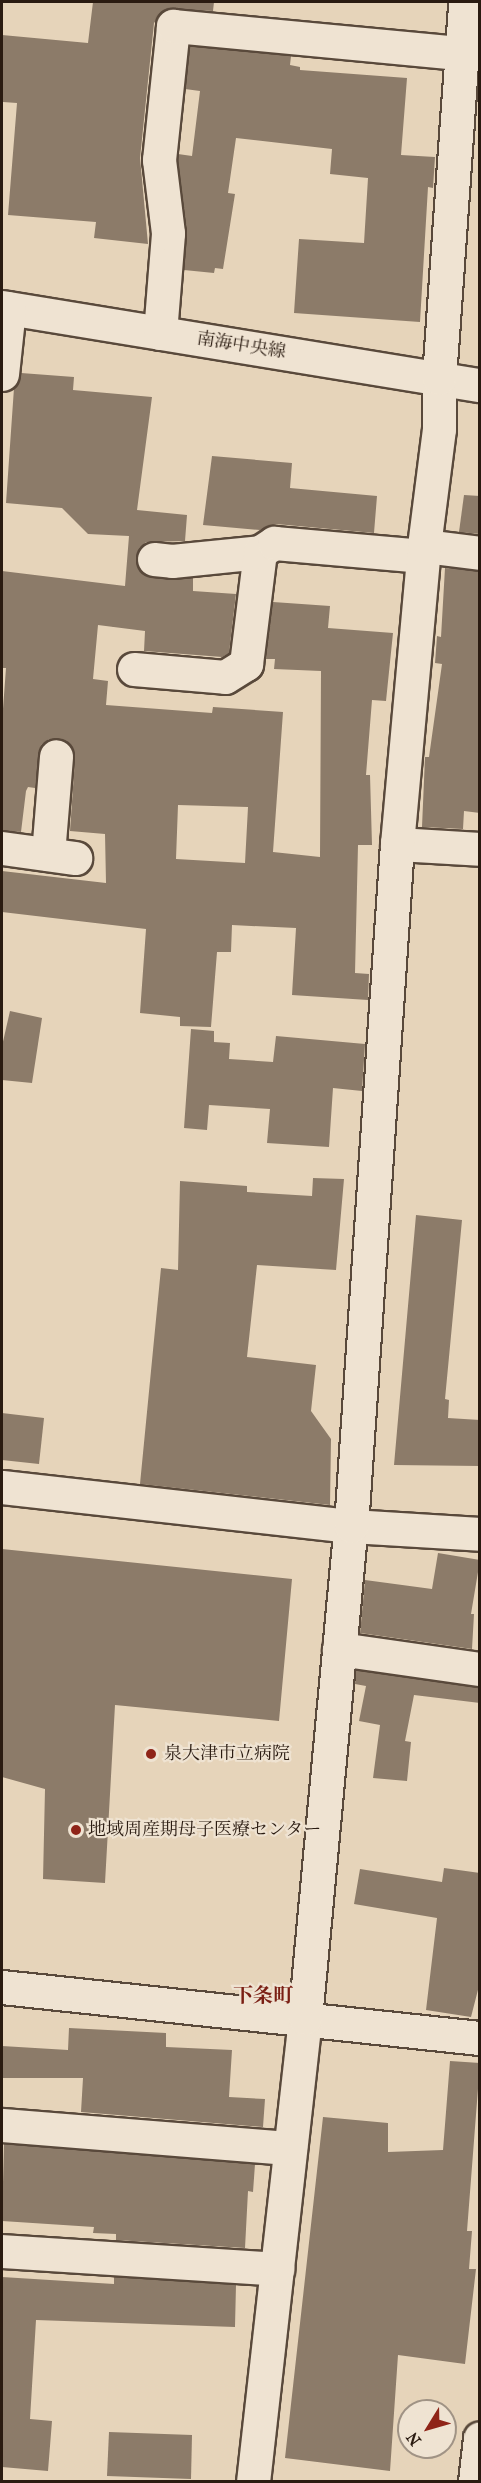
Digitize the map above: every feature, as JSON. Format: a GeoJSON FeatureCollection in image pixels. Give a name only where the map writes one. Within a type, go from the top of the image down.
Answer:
{"type":"FeatureCollection","features":[{"type":"Feature","properties":{"kind":"street"},"geometry":{"type":"LineString","coordinates":[[254,2481],[305,2018],[351,1526],[397,844],[423,551],[439,429],[439,378],[465,2]]}},
{"type":"Feature","properties":{"kind":"street"},"geometry":{"type":"LineString","coordinates":[[160,333],[168,233],[159,160],[173,26],[461,53]]}},
{"type":"Feature","properties":{"kind":"street"},"geometry":{"type":"LineString","coordinates":[[2,374],[5,308]]}},
{"type":"Feature","properties":{"kind":"street","name":"南海中央線"},"geometry":{"type":"LineString","coordinates":[[5,308],[480,386]]}},
{"type":"Feature","properties":{"kind":"street"},"geometry":{"type":"LineString","coordinates":[[154,559],[172,561],[260,552],[274,543],[480,553]]}},
{"type":"Feature","properties":{"kind":"street"},"geometry":{"type":"LineString","coordinates":[[134,669],[225,677],[246,664],[260,552]]}},
{"type":"Feature","properties":{"kind":"street"},"geometry":{"type":"LineString","coordinates":[[2,848],[61,856],[56,756]]}},
{"type":"Feature","properties":{"kind":"street"},"geometry":{"type":"LineString","coordinates":[[397,844],[480,849]]}},
{"type":"Feature","properties":{"kind":"street"},"geometry":{"type":"LineString","coordinates":[[2,1487],[351,1526],[480,1534]]}},
{"type":"Feature","properties":{"kind":"street"},"geometry":{"type":"LineString","coordinates":[[339,1649],[480,1669]]}},
{"type":"Feature","properties":{"kind":"street"},"geometry":{"type":"LineString","coordinates":[[2,1987],[480,2038]]}},
{"type":"Feature","properties":{"kind":"street"},"geometry":{"type":"LineString","coordinates":[[2,2125],[290,2148]]}},
{"type":"Feature","properties":{"kind":"street"},"geometry":{"type":"LineString","coordinates":[[2,2252],[277,2269]]}},
{"type":"Feature","properties":{"kind":"street"},"geometry":{"type":"LineString","coordinates":[[475,2481],[480,2438]]}},
{"type":"Feature","properties":{"kind":"building"},"geometry":{"type":"Polygon","coordinates":[[[93,2],[214,2],[213,11],[166,9],[154,23],[140,158],[148,244],[94,238],[96,222],[8,215],[17,103],[3,102],[2,35],[88,43],[93,2]]]}},
{"type":"Feature","properties":{"kind":"building"},"geometry":{"type":"Polygon","coordinates":[[[190,46],[291,56],[290,65],[300,67],[300,70],[407,78],[401,155],[435,157],[433,188],[428,187],[420,322],[294,313],[299,239],[364,243],[368,178],[330,174],[332,149],[236,138],[228,193],[235,194],[223,269],[215,268],[214,273],[184,270],[187,231],[178,154],[192,156],[200,91],[185,89],[190,46]]]}},
{"type":"Feature","properties":{"kind":"building"},"geometry":{"type":"Polygon","coordinates":[[[21,373],[74,377],[73,390],[152,397],[137,510],[187,515],[185,541],[146,542],[139,548],[137,566],[152,578],[193,578],[193,591],[236,594],[229,653],[222,657],[144,651],[145,631],[98,625],[93,679],[108,681],[106,705],[212,713],[213,707],[283,712],[273,852],[320,857],[321,671],[274,669],[275,659],[266,659],[273,602],[330,606],[328,628],[393,633],[386,701],[372,700],[366,775],[370,775],[372,845],[358,845],[355,973],[369,974],[368,1000],[292,995],[296,928],[232,925],[231,952],[217,952],[211,1027],[180,1026],[180,1017],[140,1013],[146,929],[2,912],[2,871],[106,883],[105,834],[70,831],[75,758],[66,740],[49,739],[41,745],[35,788],[28,787],[26,791],[21,832],[2,830],[2,722],[6,668],[2,668],[2,571],[125,586],[129,536],[88,534],[62,508],[6,503],[14,388],[21,373]],[[178,805],[176,859],[245,863],[248,807],[178,805]]]}},
{"type":"Feature","properties":{"kind":"building"},"geometry":{"type":"Polygon","coordinates":[[[212,456],[292,463],[290,488],[377,496],[374,533],[276,524],[260,530],[203,525],[212,456]]]}},
{"type":"Feature","properties":{"kind":"building"},"geometry":{"type":"Polygon","coordinates":[[[464,495],[480,496],[480,534],[459,532],[464,495]]]}},
{"type":"Feature","properties":{"kind":"building"},"geometry":{"type":"Polygon","coordinates":[[[445,568],[480,571],[480,813],[464,811],[463,829],[422,827],[425,757],[429,757],[442,664],[435,663],[437,636],[441,637],[445,568]]]}},
{"type":"Feature","properties":{"kind":"building"},"geometry":{"type":"Polygon","coordinates":[[[10,1011],[42,1018],[32,1083],[2,1080],[2,1046],[10,1011]]]}},
{"type":"Feature","properties":{"kind":"building"},"geometry":{"type":"Polygon","coordinates":[[[191,1029],[214,1031],[214,1042],[230,1043],[229,1059],[273,1062],[276,1036],[365,1044],[362,1091],[333,1088],[329,1147],[267,1143],[270,1109],[209,1105],[207,1130],[184,1128],[191,1029]]]}},
{"type":"Feature","properties":{"kind":"building"},"geometry":{"type":"Polygon","coordinates":[[[313,1178],[344,1179],[336,1270],[257,1265],[247,1357],[316,1365],[311,1411],[331,1439],[330,1505],[140,1484],[161,1268],[178,1270],[180,1181],[247,1186],[247,1192],[312,1196],[313,1178]]]}},
{"type":"Feature","properties":{"kind":"building"},"geometry":{"type":"Polygon","coordinates":[[[416,1215],[462,1220],[445,1399],[449,1400],[448,1418],[480,1420],[480,1466],[394,1465],[416,1215]]]}},
{"type":"Feature","properties":{"kind":"building"},"geometry":{"type":"Polygon","coordinates":[[[2,1413],[44,1418],[39,1464],[2,1460],[2,1413]]]}},
{"type":"Feature","properties":{"kind":"building"},"geometry":{"type":"Polygon","coordinates":[[[2,1549],[292,1579],[279,1721],[115,1705],[105,1883],[43,1879],[45,1789],[2,1777],[2,1549]]]}},
{"type":"Feature","properties":{"kind":"building"},"geometry":{"type":"Polygon","coordinates":[[[438,1553],[480,1560],[471,1614],[474,1614],[472,1649],[360,1633],[365,1580],[432,1589],[438,1553]]]}},
{"type":"Feature","properties":{"kind":"building"},"geometry":{"type":"Polygon","coordinates":[[[356,1670],[480,1687],[480,1703],[414,1695],[405,1741],[411,1742],[407,1781],[373,1778],[380,1725],[359,1721],[366,1686],[355,1684],[356,1670]]]}},
{"type":"Feature","properties":{"kind":"building"},"geometry":{"type":"Polygon","coordinates":[[[444,1868],[480,1873],[480,1982],[471,2017],[426,2010],[437,1918],[354,1904],[360,1869],[442,1882],[444,1868]]]}},
{"type":"Feature","properties":{"kind":"building"},"geometry":{"type":"Polygon","coordinates":[[[69,2028],[166,2033],[166,2047],[232,2050],[229,2097],[265,2099],[263,2127],[81,2112],[83,2078],[2,2078],[2,2046],[68,2050],[69,2028]]]}},
{"type":"Feature","properties":{"kind":"building"},"geometry":{"type":"Polygon","coordinates":[[[450,2061],[480,2063],[467,2231],[472,2231],[469,2269],[476,2269],[465,2364],[398,2355],[390,2471],[285,2458],[323,2117],[388,2123],[388,2152],[443,2150],[450,2061]]]}},
{"type":"Feature","properties":{"kind":"building"},"geometry":{"type":"Polygon","coordinates":[[[4,2144],[255,2164],[253,2192],[248,2191],[245,2248],[116,2240],[116,2234],[93,2233],[94,2227],[2,2221],[4,2144]]]}},
{"type":"Feature","properties":{"kind":"building"},"geometry":{"type":"Polygon","coordinates":[[[2,2277],[114,2284],[114,2277],[236,2285],[235,2327],[36,2320],[30,2419],[52,2421],[48,2471],[2,2467],[2,2277]]]}},
{"type":"Feature","properties":{"kind":"building"},"geometry":{"type":"Polygon","coordinates":[[[109,2432],[192,2435],[191,2479],[107,2476],[109,2432]]]}},
{"type":"Feature","properties":{"kind":"place","name":"泉大津市立病院"},"geometry":{"type":"Point","coordinates":[151,1754]}},
{"type":"Feature","properties":{"kind":"place","name":"地域周産期母子医療センター"},"geometry":{"type":"Point","coordinates":[76,1830]}},
{"type":"Feature","properties":{"kind":"district","name":"下条町"},"geometry":{"type":"Point","coordinates":[263,1995]}}]}
